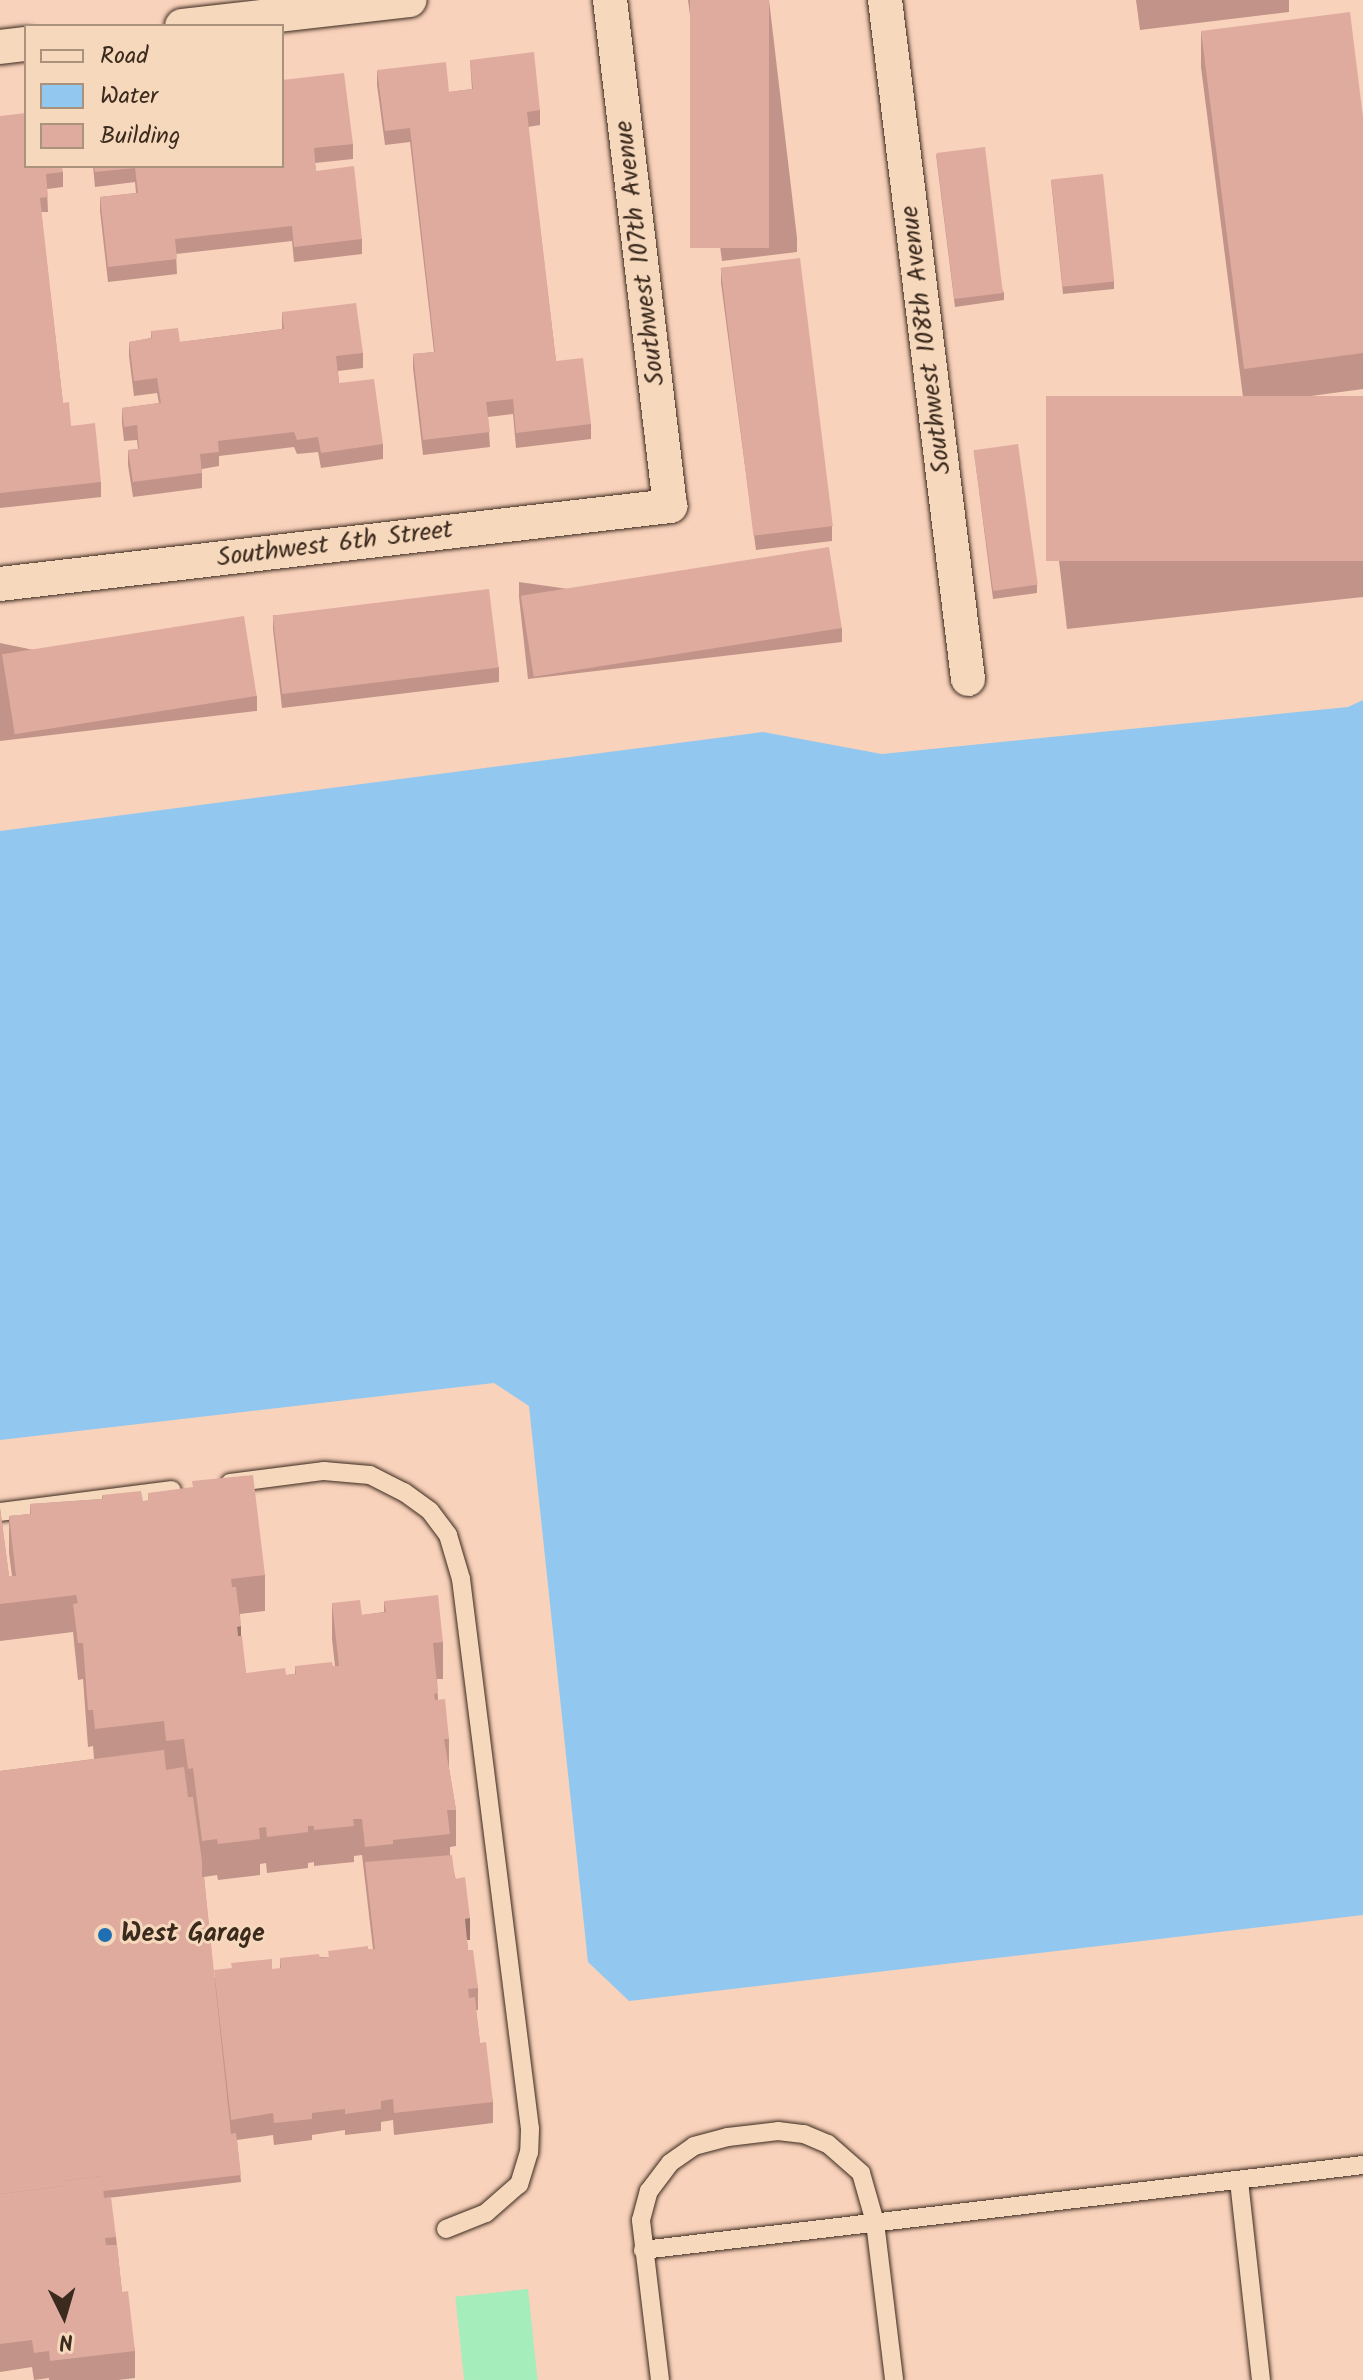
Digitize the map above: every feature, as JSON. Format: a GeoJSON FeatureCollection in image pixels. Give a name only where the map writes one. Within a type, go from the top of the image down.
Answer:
{"type":"FeatureCollection","features":[{"type":"Feature","properties":{"kind":"street"},"geometry":{"type":"LineString","coordinates":[[200,24],[410,0]]}},
{"type":"Feature","properties":{"kind":"street","name":"Southwest 107th Avenue"},"geometry":{"type":"LineString","coordinates":[[610,0],[670,506]]}},
{"type":"Feature","properties":{"kind":"street","name":"Southwest 108th Avenue"},"geometry":{"type":"LineString","coordinates":[[885,0],[968,679]]}},
{"type":"Feature","properties":{"kind":"street"},"geometry":{"type":"LineString","coordinates":[[0,47],[24,44]]}},
{"type":"Feature","properties":{"kind":"street","name":"Southwest 6th Street"},"geometry":{"type":"LineString","coordinates":[[0,584],[670,506]]}},
{"type":"Feature","properties":{"kind":"lane"},"geometry":{"type":"LineString","coordinates":[[216,1484],[324,1471],[370,1475],[404,1492],[430,1511],[448,1535],[461,1579],[530,2129],[529,2152],[519,2184],[486,2213],[446,2229]]}},
{"type":"Feature","properties":{"kind":"lane"},"geometry":{"type":"LineString","coordinates":[[0,1512],[185,1488]]}},
{"type":"Feature","properties":{"kind":"lane"},"geometry":{"type":"LineString","coordinates":[[660,2380],[641,2220],[649,2191],[670,2163],[694,2146],[728,2137],[778,2131],[804,2134],[828,2144],[861,2173],[875,2222],[894,2380]]}},
{"type":"Feature","properties":{"kind":"lane"},"geometry":{"type":"LineString","coordinates":[[643,2250],[1363,2165]]}},
{"type":"Feature","properties":{"kind":"lane"},"geometry":{"type":"LineString","coordinates":[[1239,2181],[1261,2380]]}},
{"type":"Feature","properties":{"kind":"green space"},"geometry":{"type":"Polygon","coordinates":[[[528,2289],[538,2380],[464,2380],[455,2297],[528,2289]]]}},
{"type":"Feature","properties":{"kind":"water"},"geometry":{"type":"Polygon","coordinates":[[[1363,700],[1363,1915],[629,2001],[588,1962],[529,1406],[494,1383],[0,1440],[0,831],[763,732],[882,754],[1348,707],[1363,700]]]}},
{"type":"Feature","properties":{"kind":"building"},"geometry":{"type":"Polygon","coordinates":[[[690,0],[769,0],[769,248],[690,248],[690,0]]]}},
{"type":"Feature","properties":{"kind":"building"},"geometry":{"type":"Polygon","coordinates":[[[1350,12],[1363,117],[1363,353],[1244,369],[1201,31],[1350,12]]]}},
{"type":"Feature","properties":{"kind":"building"},"geometry":{"type":"Polygon","coordinates":[[[534,52],[540,110],[527,112],[556,361],[583,358],[591,424],[516,433],[513,399],[486,402],[490,432],[423,440],[413,354],[435,352],[410,128],[385,131],[377,70],[446,62],[449,92],[473,89],[470,60],[534,52]]]}},
{"type":"Feature","properties":{"kind":"building"},"geometry":{"type":"Polygon","coordinates":[[[344,73],[353,144],[314,148],[316,171],[354,166],[362,239],[294,247],[292,226],[175,239],[177,259],[108,267],[100,197],[138,193],[135,168],[284,168],[284,80],[344,73]]]}},
{"type":"Feature","properties":{"kind":"building"},"geometry":{"type":"Polygon","coordinates":[[[24,113],[24,168],[62,168],[63,172],[46,174],[48,197],[40,198],[63,403],[69,402],[71,426],[95,423],[101,482],[0,493],[0,116],[24,113]]]}},
{"type":"Feature","properties":{"kind":"building"},"geometry":{"type":"Polygon","coordinates":[[[985,147],[1003,293],[954,299],[936,153],[985,147]]]}},
{"type":"Feature","properties":{"kind":"building"},"geometry":{"type":"Polygon","coordinates":[[[94,168],[135,168],[95,172],[94,168]]]}},
{"type":"Feature","properties":{"kind":"building"},"geometry":{"type":"Polygon","coordinates":[[[1103,174],[1114,281],[1063,287],[1051,179],[1103,174]]]}},
{"type":"Feature","properties":{"kind":"building"},"geometry":{"type":"Polygon","coordinates":[[[800,258],[833,526],[754,536],[721,268],[800,258]]]}},
{"type":"Feature","properties":{"kind":"building"},"geometry":{"type":"Polygon","coordinates":[[[356,303],[363,353],[336,356],[339,383],[374,379],[383,444],[321,453],[318,437],[297,440],[294,432],[218,441],[219,452],[200,454],[202,473],[133,482],[128,450],[139,449],[137,425],[124,427],[122,408],[161,403],[157,378],[134,381],[129,342],[152,338],[151,331],[178,328],[180,342],[284,329],[282,312],[356,303]]]}},
{"type":"Feature","properties":{"kind":"building"},"geometry":{"type":"Polygon","coordinates":[[[1046,396],[1363,396],[1363,561],[1046,561],[1046,396]]]}},
{"type":"Feature","properties":{"kind":"building"},"geometry":{"type":"Polygon","coordinates":[[[1018,444],[1038,585],[993,591],[973,450],[1018,444]]]}},
{"type":"Feature","properties":{"kind":"building"},"geometry":{"type":"Polygon","coordinates":[[[829,547],[842,628],[534,677],[521,596],[829,547]]]}},
{"type":"Feature","properties":{"kind":"building"},"geometry":{"type":"Polygon","coordinates":[[[489,589],[499,667],[282,694],[273,616],[489,589]]]}},
{"type":"Feature","properties":{"kind":"building"},"geometry":{"type":"Polygon","coordinates":[[[244,616],[257,696],[15,734],[2,654],[244,616]]]}},
{"type":"Feature","properties":{"kind":"building"},"geometry":{"type":"Polygon","coordinates":[[[253,1475],[265,1575],[231,1579],[232,1587],[236,1587],[241,1626],[237,1627],[238,1636],[242,1636],[246,1673],[285,1668],[286,1675],[296,1674],[295,1666],[332,1662],[333,1666],[339,1666],[332,1603],[360,1600],[362,1615],[386,1612],[384,1601],[438,1595],[443,1642],[433,1643],[438,1693],[434,1694],[435,1700],[445,1699],[449,1739],[444,1739],[456,1810],[447,1810],[450,1834],[393,1840],[393,1844],[365,1847],[362,1819],[353,1819],[354,1826],[314,1830],[314,1826],[308,1826],[308,1832],[267,1837],[266,1827],[259,1828],[260,1839],[218,1844],[217,1839],[202,1841],[193,1768],[188,1769],[184,1739],[166,1741],[164,1721],[95,1729],[93,1710],[88,1710],[83,1643],[78,1643],[73,1604],[78,1603],[76,1595],[0,1604],[0,1508],[9,1576],[16,1576],[9,1516],[31,1514],[30,1504],[103,1499],[102,1495],[141,1491],[143,1501],[148,1500],[148,1493],[193,1487],[192,1481],[253,1475]]]}},
{"type":"Feature","properties":{"kind":"building","name":"West Garage"},"geometry":{"type":"Polygon","coordinates":[[[164,1750],[166,1770],[184,1767],[188,1797],[193,1797],[231,2134],[236,2133],[241,2175],[103,2191],[102,2176],[63,2181],[63,2186],[0,2194],[0,1771],[164,1750]]]}},
{"type":"Feature","properties":{"kind":"building"},"geometry":{"type":"Polygon","coordinates":[[[452,1855],[455,1879],[465,1877],[470,1918],[465,1919],[468,1950],[473,1950],[478,1988],[468,1989],[469,1998],[475,1997],[480,2043],[486,2042],[493,2102],[394,2113],[393,2099],[381,2101],[381,2109],[345,2114],[345,2109],[312,2113],[312,2119],[274,2123],[273,2113],[231,2120],[214,1970],[232,1968],[231,1963],[272,1959],[272,1969],[281,1968],[280,1958],[319,1954],[320,1958],[329,1957],[328,1951],[368,1946],[368,1949],[375,1949],[365,1862],[452,1855]]]}},
{"type":"Feature","properties":{"kind":"building"},"geometry":{"type":"Polygon","coordinates":[[[102,2176],[104,2198],[111,2197],[116,2237],[105,2238],[106,2245],[117,2245],[122,2292],[128,2291],[135,2351],[50,2361],[49,2351],[34,2353],[32,2340],[0,2344],[0,2194],[63,2186],[63,2181],[102,2176]]]}},
{"type":"Feature","properties":{"kind":"place","name":"West Garage"},"geometry":{"type":"Point","coordinates":[105,1935]}}]}
